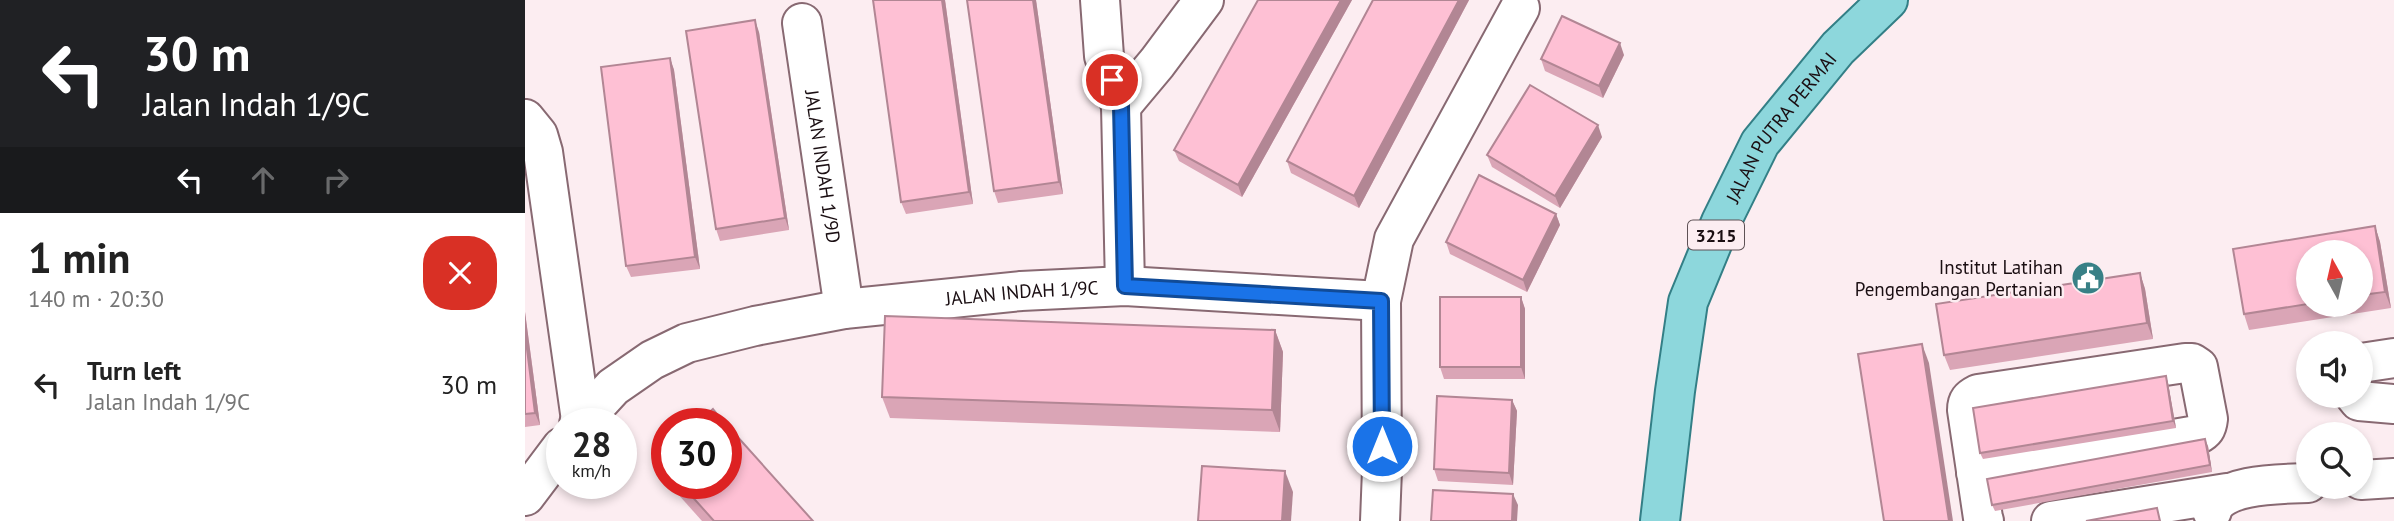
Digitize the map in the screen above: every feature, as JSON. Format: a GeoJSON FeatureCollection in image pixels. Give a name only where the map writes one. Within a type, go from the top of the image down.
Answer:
{"type":"FeatureCollection","features":[{"type":"Feature","properties":{"kind":"main road","name":"JALAN PUTRA PERMAI"},"geometry":{"type":"LineString","coordinates":[[1660,521],[1688,302],[1721,222],[1760,143],[1838,48],[1888,0]]}},
{"type":"Feature","properties":{"kind":"street"},"geometry":{"type":"LineString","coordinates":[[1100,0],[1104,56],[1121,106],[1125,286]]}},
{"type":"Feature","properties":{"kind":"street"},"geometry":{"type":"LineString","coordinates":[[1121,106],[1151,72],[1204,0]]}},
{"type":"Feature","properties":{"kind":"street"},"geometry":{"type":"LineString","coordinates":[[1380,521],[1381,301],[1394,239],[1520,8]]}},
{"type":"Feature","properties":{"kind":"street","name":"JALAN INDAH 1/9D"},"geometry":{"type":"LineString","coordinates":[[802,23],[844,309]]}},
{"type":"Feature","properties":{"kind":"street"},"geometry":{"type":"LineString","coordinates":[[525,119],[538,135],[543,152],[563,293],[572,408]]}},
{"type":"Feature","properties":{"kind":"street","name":"JALAN INDAH 1/9C"},"geometry":{"type":"LineString","coordinates":[[594,408],[613,387],[652,360],[687,343],[755,326],[844,309],[1021,291],[1125,286],[1381,301]]}},
{"type":"Feature","properties":{"kind":"street"},"geometry":{"type":"LineString","coordinates":[[563,293],[613,387]]}},
{"type":"Feature","properties":{"kind":"street"},"geometry":{"type":"LineString","coordinates":[[2373,361],[2394,358]]}},
{"type":"Feature","properties":{"kind":"street"},"geometry":{"type":"LineString","coordinates":[[1976,473],[2203,432],[2208,419],[2197,367],[2192,363],[2185,363],[1972,397],[1967,403],[1967,410],[1976,473],[1984,521]]}},
{"type":"Feature","properties":{"kind":"street"},"geometry":{"type":"LineString","coordinates":[[2373,402],[2394,404]]}},
{"type":"Feature","properties":{"kind":"street","name":"JALAN INDAH 1/9C"},"geometry":{"type":"LineString","coordinates":[[525,496],[546,468]]}},
{"type":"Feature","properties":{"kind":"street"},"geometry":{"type":"LineString","coordinates":[[2373,479],[2394,478]]}},
{"type":"Feature","properties":{"kind":"street"},"geometry":{"type":"LineString","coordinates":[[2050,521],[2218,507],[2255,487],[2296,484]]}},
{"type":"Feature","properties":{"kind":"building"},"geometry":{"type":"Polygon","coordinates":[[[873,0],[942,0],[969,192],[901,202],[873,0]]]}},
{"type":"Feature","properties":{"kind":"building"},"geometry":{"type":"Polygon","coordinates":[[[967,0],[1033,0],[1059,182],[994,191],[967,0]]]}},
{"type":"Feature","properties":{"kind":"building"},"geometry":{"type":"Polygon","coordinates":[[[1258,0],[1341,0],[1238,185],[1174,150],[1258,0]]]}},
{"type":"Feature","properties":{"kind":"building"},"geometry":{"type":"Polygon","coordinates":[[[1373,0],[1459,0],[1354,196],[1287,161],[1373,0]]]}},
{"type":"Feature","properties":{"kind":"building"},"geometry":{"type":"Polygon","coordinates":[[[1562,16],[1620,43],[1599,86],[1541,59],[1562,16]]]}},
{"type":"Feature","properties":{"kind":"building"},"geometry":{"type":"Polygon","coordinates":[[[755,20],[785,218],[716,229],[686,31],[755,20]]]}},
{"type":"Feature","properties":{"kind":"building"},"geometry":{"type":"Polygon","coordinates":[[[670,58],[695,257],[626,266],[601,67],[670,58]]]}},
{"type":"Feature","properties":{"kind":"building"},"geometry":{"type":"Polygon","coordinates":[[[1530,85],[1598,125],[1555,196],[1487,155],[1530,85]]]}},
{"type":"Feature","properties":{"kind":"building"},"geometry":{"type":"Polygon","coordinates":[[[1479,175],[1556,214],[1523,280],[1446,242],[1479,175]]]}},
{"type":"Feature","properties":{"kind":"building"},"geometry":{"type":"Polygon","coordinates":[[[2375,226],[2385,292],[2373,294],[2373,240],[2296,240],[2296,306],[2244,314],[2233,249],[2375,226]]]}},
{"type":"Feature","properties":{"kind":"building"},"geometry":{"type":"Polygon","coordinates":[[[2140,273],[2147,323],[1944,355],[1936,304],[2140,273]]]}},
{"type":"Feature","properties":{"kind":"building"},"geometry":{"type":"Polygon","coordinates":[[[1440,297],[1521,297],[1521,367],[1440,367],[1440,297]]]}},
{"type":"Feature","properties":{"kind":"building"},"geometry":{"type":"Polygon","coordinates":[[[885,316],[1275,330],[1272,410],[882,397],[885,316]]]}},
{"type":"Feature","properties":{"kind":"building"},"geometry":{"type":"Polygon","coordinates":[[[525,333],[535,413],[525,414],[525,333]]]}},
{"type":"Feature","properties":{"kind":"building"},"geometry":{"type":"Polygon","coordinates":[[[1922,344],[1949,521],[1884,521],[1858,354],[1922,344]]]}},
{"type":"Feature","properties":{"kind":"building"},"geometry":{"type":"Polygon","coordinates":[[[2166,376],[2173,421],[1980,453],[1973,408],[2166,376]]]}},
{"type":"Feature","properties":{"kind":"building"},"geometry":{"type":"Polygon","coordinates":[[[1437,396],[1512,400],[1509,473],[1434,469],[1437,396]]]}},
{"type":"Feature","properties":{"kind":"building"},"geometry":{"type":"Polygon","coordinates":[[[2205,439],[2210,465],[1992,505],[1987,479],[2205,439]]]}},
{"type":"Feature","properties":{"kind":"building"},"geometry":{"type":"Polygon","coordinates":[[[742,442],[813,521],[714,521],[694,499],[742,499],[742,442]]]}},
{"type":"Feature","properties":{"kind":"building"},"geometry":{"type":"Polygon","coordinates":[[[1202,466],[1285,471],[1282,521],[1198,521],[1202,466]]]}},
{"type":"Feature","properties":{"kind":"building"},"geometry":{"type":"Polygon","coordinates":[[[1433,490],[1513,494],[1512,521],[1431,521],[1433,490]]]}},
{"type":"Feature","properties":{"kind":"building"},"geometry":{"type":"Polygon","coordinates":[[[2157,508],[2160,521],[2086,521],[2157,508]]]}},
{"type":"Feature","properties":{"kind":"place","name":"Institut Latihan Pengembangan Pertanian"},"geometry":{"type":"Point","coordinates":[2088,278]}},
{"type":"Feature","properties":{"kind":"route"},"geometry":{"type":"LineString","coordinates":[[1112,80],[1121,106],[1125,286],[1381,301],[1382,446]]}}]}
